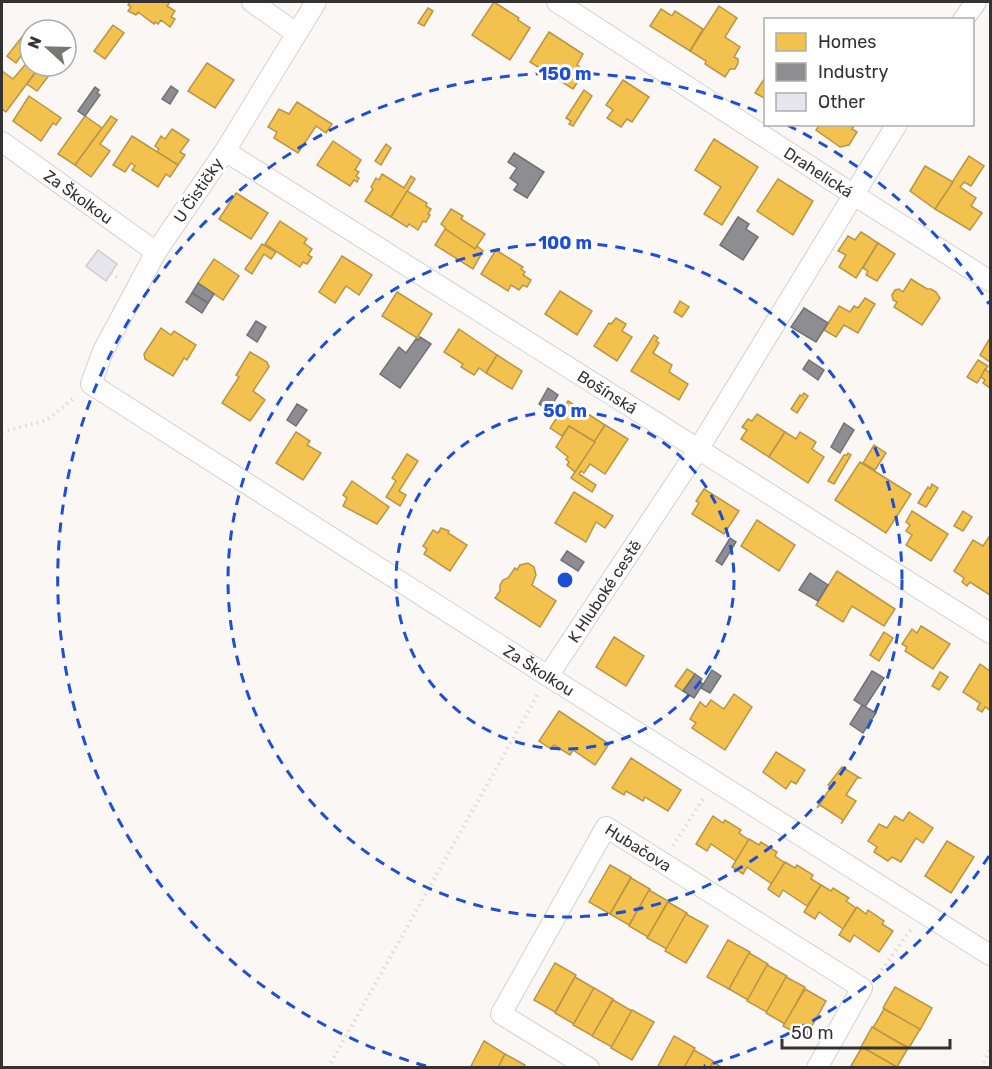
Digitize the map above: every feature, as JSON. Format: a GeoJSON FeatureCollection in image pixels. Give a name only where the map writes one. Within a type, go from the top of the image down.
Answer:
{"type":"FeatureCollection","features":[{"type":"Feature","properties":{"kind":"street"},"geometry":{"type":"LineString","coordinates":[[252,2],[296,33]]}},
{"type":"Feature","properties":{"kind":"street","name":"U Čističky"},"geometry":{"type":"LineString","coordinates":[[91,384],[103,351],[156,252],[225,152],[316,2]]}},
{"type":"Feature","properties":{"kind":"street","name":"Drahelická"},"geometry":{"type":"LineString","coordinates":[[557,2],[990,281]]}},
{"type":"Feature","properties":{"kind":"street"},"geometry":{"type":"LineString","coordinates":[[964,18],[976,2]]}},
{"type":"Feature","properties":{"kind":"street","name":"K Hluboké cestě"},"geometry":{"type":"LineString","coordinates":[[548,676],[699,448],[896,126]]}},
{"type":"Feature","properties":{"kind":"street","name":"Za Školkou"},"geometry":{"type":"LineString","coordinates":[[2,142],[156,252]]}},
{"type":"Feature","properties":{"kind":"street","name":"Bošínská"},"geometry":{"type":"LineString","coordinates":[[225,152],[990,633]]}},
{"type":"Feature","properties":{"kind":"street","name":"Za Školkou"},"geometry":{"type":"LineString","coordinates":[[91,384],[990,955]]}},
{"type":"Feature","properties":{"kind":"street","name":"Hubačova"},"geometry":{"type":"LineString","coordinates":[[589,1068],[501,1014],[606,827],[862,988]]}},
{"type":"Feature","properties":{"kind":"street"},"geometry":{"type":"LineString","coordinates":[[817,1068],[862,988]]}},
{"type":"Feature","properties":{"kind":"path"},"geometry":{"type":"LineString","coordinates":[[2,432],[47,420],[91,384]]}},
{"type":"Feature","properties":{"kind":"path"},"geometry":{"type":"LineString","coordinates":[[328,1068],[548,676]]}},
{"type":"Feature","properties":{"kind":"path"},"geometry":{"type":"LineString","coordinates":[[663,862],[714,781]]}},
{"type":"Feature","properties":{"kind":"path"},"geometry":{"type":"LineString","coordinates":[[862,988],[874,980],[923,912]]}},
{"type":"Feature","properties":{"kind":"path"},"geometry":{"type":"LineString","coordinates":[[981,1068],[990,1050]]}},
{"type":"Feature","properties":{"kind":"building: Homes"},"geometry":{"type":"Polygon","coordinates":[[[130,2],[170,2],[167,6],[175,11],[171,17],[175,19],[170,27],[161,20],[158,24],[155,22],[154,24],[138,12],[136,15],[128,11],[131,7],[128,5],[130,2]]]}},
{"type":"Feature","properties":{"kind":"building: Homes"},"geometry":{"type":"Polygon","coordinates":[[[494,2],[530,28],[510,60],[472,35],[494,2]]]}},
{"type":"Feature","properties":{"kind":"building: Homes"},"geometry":{"type":"Polygon","coordinates":[[[719,6],[737,18],[725,37],[740,47],[734,57],[738,59],[735,69],[730,69],[725,77],[690,51],[719,6]]]}},
{"type":"Feature","properties":{"kind":"building: Homes"},"geometry":{"type":"Polygon","coordinates":[[[428,8],[433,11],[424,26],[418,23],[428,8]]]}},
{"type":"Feature","properties":{"kind":"building: Homes"},"geometry":{"type":"Polygon","coordinates":[[[661,9],[672,16],[675,11],[703,29],[690,51],[650,26],[661,9]]]}},
{"type":"Feature","properties":{"kind":"building: Homes"},"geometry":{"type":"Polygon","coordinates":[[[113,25],[124,33],[105,59],[94,51],[113,25]]]}},
{"type":"Feature","properties":{"kind":"building: Homes"},"geometry":{"type":"Polygon","coordinates":[[[549,32],[583,54],[577,65],[585,71],[573,89],[530,62],[549,32]]]}},
{"type":"Feature","properties":{"kind":"building: Homes"},"geometry":{"type":"Polygon","coordinates":[[[18,42],[16,63],[7,56],[18,42]]]}},
{"type":"Feature","properties":{"kind":"building: Homes"},"geometry":{"type":"Polygon","coordinates":[[[207,63],[234,80],[215,108],[188,91],[207,63]]]}},
{"type":"Feature","properties":{"kind":"building: Homes"},"geometry":{"type":"Polygon","coordinates":[[[2,71],[13,79],[18,73],[18,78],[31,78],[6,112],[2,109],[2,71]]]}},
{"type":"Feature","properties":{"kind":"building: Homes"},"geometry":{"type":"Polygon","coordinates":[[[31,78],[47,78],[37,91],[27,84],[31,78]]]}},
{"type":"Feature","properties":{"kind":"building: Homes"},"geometry":{"type":"Polygon","coordinates":[[[764,79],[764,98],[755,93],[764,79]]]}},
{"type":"Feature","properties":{"kind":"building: Homes"},"geometry":{"type":"Polygon","coordinates":[[[623,80],[649,97],[632,122],[627,119],[621,127],[607,118],[613,110],[606,105],[623,80]]]}},
{"type":"Feature","properties":{"kind":"building: Homes"},"geometry":{"type":"Polygon","coordinates":[[[584,90],[592,96],[573,126],[566,118],[584,90]]]}},
{"type":"Feature","properties":{"kind":"building: Homes"},"geometry":{"type":"Polygon","coordinates":[[[29,96],[61,118],[56,125],[53,123],[41,141],[13,121],[29,96]]]}},
{"type":"Feature","properties":{"kind":"building: Homes"},"geometry":{"type":"Polygon","coordinates":[[[297,102],[332,124],[326,133],[316,126],[298,153],[274,138],[277,132],[268,127],[279,109],[289,114],[297,102]]]}},
{"type":"Feature","properties":{"kind":"building: Homes"},"geometry":{"type":"Polygon","coordinates":[[[85,116],[102,128],[75,165],[58,154],[85,116]]]}},
{"type":"Feature","properties":{"kind":"building: Homes"},"geometry":{"type":"Polygon","coordinates":[[[111,116],[117,120],[100,144],[110,151],[91,177],[75,165],[111,116]]]}},
{"type":"Feature","properties":{"kind":"building: Homes"},"geometry":{"type":"Polygon","coordinates":[[[819,126],[854,126],[852,129],[857,132],[849,145],[840,147],[816,130],[819,126]]]}},
{"type":"Feature","properties":{"kind":"building: Homes"},"geometry":{"type":"Polygon","coordinates":[[[172,129],[189,140],[180,152],[185,155],[178,165],[157,152],[159,149],[155,146],[161,136],[165,139],[172,129]]]}},
{"type":"Feature","properties":{"kind":"building: Homes"},"geometry":{"type":"Polygon","coordinates":[[[132,136],[178,165],[170,177],[166,174],[158,187],[132,170],[135,166],[131,163],[125,172],[113,165],[132,136]]]}},
{"type":"Feature","properties":{"kind":"building: Homes"},"geometry":{"type":"Polygon","coordinates":[[[714,139],[758,167],[722,225],[704,214],[721,187],[695,170],[714,139]]]}},
{"type":"Feature","properties":{"kind":"building: Homes"},"geometry":{"type":"Polygon","coordinates":[[[333,141],[361,160],[355,170],[359,172],[356,176],[359,178],[357,182],[354,180],[350,186],[317,165],[333,141]]]}},
{"type":"Feature","properties":{"kind":"building: Homes"},"geometry":{"type":"Polygon","coordinates":[[[386,144],[391,148],[381,165],[375,161],[386,144]]]}},
{"type":"Feature","properties":{"kind":"building: Homes"},"geometry":{"type":"Polygon","coordinates":[[[969,156],[984,166],[971,186],[964,182],[960,187],[976,198],[971,206],[982,213],[970,230],[935,209],[969,156]]]}},
{"type":"Feature","properties":{"kind":"building: Homes"},"geometry":{"type":"Polygon","coordinates":[[[925,166],[953,182],[935,209],[910,191],[925,166]]]}},
{"type":"Feature","properties":{"kind":"building: Homes"},"geometry":{"type":"Polygon","coordinates":[[[382,174],[404,188],[411,176],[415,179],[391,217],[365,201],[373,189],[371,187],[376,178],[379,180],[382,174]]]}},
{"type":"Feature","properties":{"kind":"building: Homes"},"geometry":{"type":"Polygon","coordinates":[[[778,179],[813,201],[793,235],[757,211],[778,179]]]}},
{"type":"Feature","properties":{"kind":"building: Homes"},"geometry":{"type":"Polygon","coordinates":[[[407,191],[427,203],[426,206],[431,209],[426,222],[423,221],[418,230],[409,224],[407,227],[391,217],[407,191]]]}},
{"type":"Feature","properties":{"kind":"building: Homes"},"geometry":{"type":"Polygon","coordinates":[[[236,193],[268,213],[251,239],[219,219],[236,193]]]}},
{"type":"Feature","properties":{"kind":"building: Homes"},"geometry":{"type":"Polygon","coordinates":[[[451,209],[463,216],[461,219],[485,234],[475,249],[441,224],[451,209]]]}},
{"type":"Feature","properties":{"kind":"building: Homes"},"geometry":{"type":"Polygon","coordinates":[[[280,221],[307,239],[304,243],[312,249],[308,255],[312,257],[307,264],[303,262],[300,267],[265,244],[280,221]]]}},
{"type":"Feature","properties":{"kind":"building: Homes"},"geometry":{"type":"Polygon","coordinates":[[[445,229],[475,249],[477,246],[483,251],[473,269],[435,245],[445,229]]]}},
{"type":"Feature","properties":{"kind":"building: Homes"},"geometry":{"type":"Polygon","coordinates":[[[861,232],[878,243],[856,278],[839,267],[846,255],[838,251],[848,236],[855,240],[861,232]]]}},
{"type":"Feature","properties":{"kind":"building: Homes"},"geometry":{"type":"Polygon","coordinates":[[[878,243],[895,254],[877,281],[866,275],[868,271],[863,268],[878,243]]]}},
{"type":"Feature","properties":{"kind":"building: Homes"},"geometry":{"type":"Polygon","coordinates":[[[262,244],[276,252],[271,259],[264,254],[252,274],[245,269],[262,244]]]}},
{"type":"Feature","properties":{"kind":"building: Homes"},"geometry":{"type":"Polygon","coordinates":[[[496,250],[523,267],[521,269],[525,272],[523,275],[531,280],[527,287],[523,285],[519,290],[511,285],[508,291],[481,274],[496,250]]]}},
{"type":"Feature","properties":{"kind":"building: Homes"},"geometry":{"type":"Polygon","coordinates":[[[342,256],[372,275],[359,295],[346,286],[335,303],[319,292],[342,256]]]}},
{"type":"Feature","properties":{"kind":"building: Homes"},"geometry":{"type":"Polygon","coordinates":[[[214,259],[239,276],[223,300],[198,283],[214,259]]]}},
{"type":"Feature","properties":{"kind":"building: Homes"},"geometry":{"type":"Polygon","coordinates":[[[911,279],[936,292],[940,298],[922,325],[894,307],[897,302],[893,300],[892,295],[895,290],[899,289],[903,292],[911,279]]]}},
{"type":"Feature","properties":{"kind":"building: Homes"},"geometry":{"type":"Polygon","coordinates":[[[560,291],[592,311],[577,335],[545,314],[560,291]]]}},
{"type":"Feature","properties":{"kind":"building: Homes"},"geometry":{"type":"Polygon","coordinates":[[[397,292],[432,314],[417,338],[382,316],[397,292]]]}},
{"type":"Feature","properties":{"kind":"building: Homes"},"geometry":{"type":"Polygon","coordinates":[[[865,298],[875,304],[858,333],[844,325],[836,337],[824,330],[839,306],[850,312],[854,306],[858,308],[865,298]]]}},
{"type":"Feature","properties":{"kind":"building: Homes"},"geometry":{"type":"Polygon","coordinates":[[[680,301],[689,307],[682,317],[674,312],[680,301]]]}},
{"type":"Feature","properties":{"kind":"building: Homes"},"geometry":{"type":"Polygon","coordinates":[[[616,318],[626,324],[622,331],[632,337],[617,361],[594,346],[609,323],[611,324],[616,318]]]}},
{"type":"Feature","properties":{"kind":"building: Homes"},"geometry":{"type":"Polygon","coordinates":[[[161,328],[171,335],[174,331],[196,345],[187,360],[184,358],[173,376],[145,359],[144,354],[161,328]]]}},
{"type":"Feature","properties":{"kind":"building: Homes"},"geometry":{"type":"Polygon","coordinates":[[[459,329],[497,355],[486,373],[479,368],[474,375],[461,367],[463,364],[444,352],[459,329]]]}},
{"type":"Feature","properties":{"kind":"building: Homes"},"geometry":{"type":"Polygon","coordinates":[[[654,335],[658,338],[656,341],[659,343],[653,353],[672,365],[669,372],[688,384],[679,400],[631,371],[654,335]]]}},
{"type":"Feature","properties":{"kind":"building: Homes"},"geometry":{"type":"Polygon","coordinates":[[[990,338],[990,362],[980,355],[990,338]]]}},
{"type":"Feature","properties":{"kind":"building: Homes"},"geometry":{"type":"Polygon","coordinates":[[[250,352],[267,362],[269,367],[253,391],[265,400],[250,421],[222,403],[239,377],[236,375],[250,352]]]}},
{"type":"Feature","properties":{"kind":"building: Homes"},"geometry":{"type":"Polygon","coordinates":[[[497,355],[522,371],[512,389],[486,373],[497,355]]]}},
{"type":"Feature","properties":{"kind":"building: Homes"},"geometry":{"type":"Polygon","coordinates":[[[978,360],[988,366],[977,383],[967,377],[978,360]]]}},
{"type":"Feature","properties":{"kind":"building: Homes"},"geometry":{"type":"Polygon","coordinates":[[[985,369],[990,373],[990,388],[983,383],[985,380],[981,377],[985,369]]]}},
{"type":"Feature","properties":{"kind":"building: Homes"},"geometry":{"type":"Polygon","coordinates":[[[804,393],[808,396],[797,413],[791,409],[800,395],[804,393]]]}},
{"type":"Feature","properties":{"kind":"building: Homes"},"geometry":{"type":"Polygon","coordinates":[[[568,401],[605,425],[595,442],[569,426],[562,436],[550,428],[568,401]]]}},
{"type":"Feature","properties":{"kind":"building: Homes"},"geometry":{"type":"Polygon","coordinates":[[[757,414],[785,432],[769,457],[741,439],[747,430],[742,427],[748,419],[752,421],[757,414]]]}},
{"type":"Feature","properties":{"kind":"building: Homes"},"geometry":{"type":"Polygon","coordinates":[[[605,425],[628,439],[605,474],[590,464],[584,473],[581,471],[579,474],[596,485],[592,492],[571,478],[605,425]]]}},
{"type":"Feature","properties":{"kind":"building: Homes"},"geometry":{"type":"Polygon","coordinates":[[[569,426],[595,442],[575,472],[567,465],[568,457],[556,447],[569,426]]]}},
{"type":"Feature","properties":{"kind":"building: Homes"},"geometry":{"type":"Polygon","coordinates":[[[296,432],[310,441],[307,445],[321,453],[303,480],[276,463],[296,432]]]}},
{"type":"Feature","properties":{"kind":"building: Homes"},"geometry":{"type":"Polygon","coordinates":[[[785,432],[796,439],[800,432],[816,442],[812,449],[824,457],[808,483],[769,457],[785,432]]]}},
{"type":"Feature","properties":{"kind":"building: Homes"},"geometry":{"type":"Polygon","coordinates":[[[874,445],[886,453],[875,470],[863,463],[874,445]]]}},
{"type":"Feature","properties":{"kind":"building: Homes"},"geometry":{"type":"Polygon","coordinates":[[[848,453],[851,455],[834,484],[828,481],[844,455],[848,453]]]}},
{"type":"Feature","properties":{"kind":"building: Homes"},"geometry":{"type":"Polygon","coordinates":[[[407,454],[418,461],[399,491],[406,495],[400,506],[386,497],[396,481],[392,478],[407,454]]]}},
{"type":"Feature","properties":{"kind":"building: Homes"},"geometry":{"type":"Polygon","coordinates":[[[860,462],[911,494],[886,533],[835,500],[860,462]]]}},
{"type":"Feature","properties":{"kind":"building: Homes"},"geometry":{"type":"Polygon","coordinates":[[[352,481],[389,507],[377,524],[343,506],[347,498],[343,495],[352,481]]]}},
{"type":"Feature","properties":{"kind":"building: Homes"},"geometry":{"type":"Polygon","coordinates":[[[932,484],[938,488],[926,507],[918,503],[932,484]]]}},
{"type":"Feature","properties":{"kind":"building: Homes"},"geometry":{"type":"Polygon","coordinates":[[[704,489],[739,511],[724,534],[692,514],[699,503],[696,501],[704,489]]]}},
{"type":"Feature","properties":{"kind":"building: Homes"},"geometry":{"type":"Polygon","coordinates":[[[574,492],[613,516],[605,528],[596,522],[586,542],[555,523],[574,492]]]}},
{"type":"Feature","properties":{"kind":"building: Homes"},"geometry":{"type":"Polygon","coordinates":[[[912,511],[948,534],[931,561],[906,545],[912,535],[906,531],[910,525],[906,522],[912,511]]]}},
{"type":"Feature","properties":{"kind":"building: Homes"},"geometry":{"type":"Polygon","coordinates":[[[963,511],[972,517],[963,531],[954,526],[963,511]]]}},
{"type":"Feature","properties":{"kind":"building: Homes"},"geometry":{"type":"Polygon","coordinates":[[[757,520],[795,545],[779,571],[741,546],[757,520]]]}},
{"type":"Feature","properties":{"kind":"building: Homes"},"geometry":{"type":"Polygon","coordinates":[[[441,528],[449,531],[448,533],[467,545],[450,571],[424,554],[427,549],[423,546],[433,530],[438,533],[441,528]]]}},
{"type":"Feature","properties":{"kind":"building: Homes"},"geometry":{"type":"Polygon","coordinates":[[[989,537],[990,595],[970,582],[967,586],[962,582],[964,578],[954,571],[973,540],[983,546],[989,537]]]}},
{"type":"Feature","properties":{"kind":"building: Homes"},"geometry":{"type":"Polygon","coordinates":[[[528,563],[534,567],[536,575],[532,585],[556,601],[540,627],[495,598],[503,580],[508,578],[515,568],[517,570],[520,565],[528,563]]]}},
{"type":"Feature","properties":{"kind":"building: Homes"},"geometry":{"type":"Polygon","coordinates":[[[837,571],[895,609],[884,626],[852,606],[843,622],[816,605],[837,571]]]}},
{"type":"Feature","properties":{"kind":"building: Homes"},"geometry":{"type":"Polygon","coordinates":[[[921,626],[950,644],[933,669],[905,651],[907,647],[902,644],[912,629],[917,633],[921,626]]]}},
{"type":"Feature","properties":{"kind":"building: Homes"},"geometry":{"type":"Polygon","coordinates":[[[884,632],[893,638],[879,661],[870,655],[884,632]]]}},
{"type":"Feature","properties":{"kind":"building: Homes"},"geometry":{"type":"Polygon","coordinates":[[[614,637],[644,656],[626,686],[596,667],[614,637]]]}},
{"type":"Feature","properties":{"kind":"building: Homes"},"geometry":{"type":"Polygon","coordinates":[[[980,664],[990,671],[990,710],[985,707],[982,712],[977,709],[980,703],[963,692],[980,664]]]}},
{"type":"Feature","properties":{"kind":"building: Homes"},"geometry":{"type":"Polygon","coordinates":[[[687,669],[695,674],[683,691],[675,686],[687,669]]]}},
{"type":"Feature","properties":{"kind":"building: Homes"},"geometry":{"type":"Polygon","coordinates":[[[940,672],[948,677],[939,690],[932,686],[940,672]]]}},
{"type":"Feature","properties":{"kind":"building: Homes"},"geometry":{"type":"Polygon","coordinates":[[[734,694],[752,707],[725,750],[692,728],[696,723],[690,719],[700,702],[706,707],[711,700],[724,709],[734,694]]]}},
{"type":"Feature","properties":{"kind":"building: Homes"},"geometry":{"type":"Polygon","coordinates":[[[559,711],[609,744],[595,765],[573,750],[570,755],[554,745],[551,749],[539,741],[559,711]]]}},
{"type":"Feature","properties":{"kind":"building: Homes"},"geometry":{"type":"Polygon","coordinates":[[[776,752],[805,770],[796,784],[791,781],[786,789],[763,772],[776,752]]]}},
{"type":"Feature","properties":{"kind":"building: Homes"},"geometry":{"type":"Polygon","coordinates":[[[631,758],[681,790],[668,811],[645,797],[643,801],[626,791],[624,795],[612,788],[631,758]]]}},
{"type":"Feature","properties":{"kind":"building: Homes"},"geometry":{"type":"Polygon","coordinates":[[[842,767],[860,778],[857,778],[846,795],[856,801],[841,824],[843,820],[820,805],[817,808],[831,787],[828,785],[842,767]]]}},
{"type":"Feature","properties":{"kind":"building: Homes"},"geometry":{"type":"Polygon","coordinates":[[[909,812],[933,828],[923,843],[916,838],[901,862],[892,857],[888,861],[874,852],[877,847],[868,841],[879,824],[887,828],[895,816],[903,821],[909,812]]]}},
{"type":"Feature","properties":{"kind":"building: Homes"},"geometry":{"type":"Polygon","coordinates":[[[713,816],[741,830],[739,833],[749,840],[736,861],[711,844],[707,851],[696,844],[713,816]]]}},
{"type":"Feature","properties":{"kind":"building: Homes"},"geometry":{"type":"Polygon","coordinates":[[[749,839],[759,845],[761,842],[777,852],[775,856],[785,863],[772,884],[747,867],[743,874],[732,867],[749,839]]]}},
{"type":"Feature","properties":{"kind":"building: Homes"},"geometry":{"type":"Polygon","coordinates":[[[947,841],[974,857],[951,893],[925,876],[947,841]]]}},
{"type":"Feature","properties":{"kind":"building: Homes"},"geometry":{"type":"Polygon","coordinates":[[[785,862],[795,868],[797,865],[813,875],[811,879],[821,885],[807,906],[783,890],[779,897],[768,889],[785,862]]]}},
{"type":"Feature","properties":{"kind":"building: Homes"},"geometry":{"type":"Polygon","coordinates":[[[610,865],[631,877],[610,914],[589,902],[610,865]]]}},
{"type":"Feature","properties":{"kind":"building: Homes"},"geometry":{"type":"Polygon","coordinates":[[[631,878],[650,889],[629,925],[610,914],[631,878]]]}},
{"type":"Feature","properties":{"kind":"building: Homes"},"geometry":{"type":"Polygon","coordinates":[[[821,885],[831,891],[833,888],[849,898],[846,901],[856,908],[843,929],[819,912],[815,919],[804,912],[821,885]]]}},
{"type":"Feature","properties":{"kind":"building: Homes"},"geometry":{"type":"Polygon","coordinates":[[[649,890],[668,901],[648,937],[629,926],[649,890]]]}},
{"type":"Feature","properties":{"kind":"building: Homes"},"geometry":{"type":"Polygon","coordinates":[[[668,902],[687,913],[667,949],[647,938],[668,902]]]}},
{"type":"Feature","properties":{"kind":"building: Homes"},"geometry":{"type":"Polygon","coordinates":[[[857,907],[866,914],[868,910],[884,921],[882,924],[893,931],[879,952],[854,935],[850,942],[839,935],[857,907]]]}},
{"type":"Feature","properties":{"kind":"building: Homes"},"geometry":{"type":"Polygon","coordinates":[[[686,914],[708,926],[686,963],[665,951],[686,914]]]}},
{"type":"Feature","properties":{"kind":"building: Homes"},"geometry":{"type":"Polygon","coordinates":[[[728,940],[750,952],[729,989],[707,977],[728,940]]]}},
{"type":"Feature","properties":{"kind":"building: Homes"},"geometry":{"type":"Polygon","coordinates":[[[749,953],[768,964],[748,1000],[729,989],[749,953]]]}},
{"type":"Feature","properties":{"kind":"building: Homes"},"geometry":{"type":"Polygon","coordinates":[[[555,963],[576,975],[555,1012],[534,1000],[555,963]]]}},
{"type":"Feature","properties":{"kind":"building: Homes"},"geometry":{"type":"Polygon","coordinates":[[[767,965],[787,976],[767,1012],[747,1001],[767,965]]]}},
{"type":"Feature","properties":{"kind":"building: Homes"},"geometry":{"type":"Polygon","coordinates":[[[575,977],[594,988],[574,1024],[555,1013],[575,977]]]}},
{"type":"Feature","properties":{"kind":"building: Homes"},"geometry":{"type":"Polygon","coordinates":[[[786,977],[805,987],[785,1024],[766,1013],[786,977]]]}},
{"type":"Feature","properties":{"kind":"building: Homes"},"geometry":{"type":"Polygon","coordinates":[[[895,987],[932,1008],[920,1030],[883,1008],[895,987]]]}},
{"type":"Feature","properties":{"kind":"building: Homes"},"geometry":{"type":"Polygon","coordinates":[[[594,988],[613,999],[593,1036],[573,1025],[594,988]]]}},
{"type":"Feature","properties":{"kind":"building: Homes"},"geometry":{"type":"Polygon","coordinates":[[[805,989],[826,1001],[805,1038],[783,1026],[805,989]]]}},
{"type":"Feature","properties":{"kind":"building: Homes"},"geometry":{"type":"Polygon","coordinates":[[[613,1000],[632,1011],[612,1047],[592,1036],[613,1000]]]}},
{"type":"Feature","properties":{"kind":"building: Homes"},"geometry":{"type":"Polygon","coordinates":[[[884,1009],[920,1029],[909,1048],[873,1028],[884,1009]]]}},
{"type":"Feature","properties":{"kind":"building: Homes"},"geometry":{"type":"Polygon","coordinates":[[[632,1010],[654,1022],[632,1060],[611,1048],[632,1010]]]}},
{"type":"Feature","properties":{"kind":"building: Homes"},"geometry":{"type":"Polygon","coordinates":[[[872,1027],[908,1048],[897,1067],[861,1047],[872,1027]]]}},
{"type":"Feature","properties":{"kind":"building: Homes"},"geometry":{"type":"Polygon","coordinates":[[[674,1036],[695,1048],[684,1068],[657,1068],[674,1036]]]}},
{"type":"Feature","properties":{"kind":"building: Homes"},"geometry":{"type":"Polygon","coordinates":[[[484,1041],[505,1054],[498,1068],[470,1068],[484,1041]]]}},
{"type":"Feature","properties":{"kind":"building: Homes"},"geometry":{"type":"Polygon","coordinates":[[[862,1047],[898,1068],[853,1068],[851,1066],[862,1047]]]}},
{"type":"Feature","properties":{"kind":"building: Homes"},"geometry":{"type":"Polygon","coordinates":[[[694,1050],[713,1061],[710,1068],[684,1068],[694,1050]]]}},
{"type":"Feature","properties":{"kind":"building: Homes"},"geometry":{"type":"Polygon","coordinates":[[[505,1054],[525,1065],[523,1068],[498,1068],[505,1054]]]}},
{"type":"Feature","properties":{"kind":"building: Homes"},"geometry":{"type":"Polygon","coordinates":[[[713,1062],[723,1068],[710,1068],[713,1062]]]}},
{"type":"Feature","properties":{"kind":"building: Industry"},"geometry":{"type":"Polygon","coordinates":[[[171,86],[178,91],[170,104],[162,99],[171,86]]]}},
{"type":"Feature","properties":{"kind":"building: Industry"},"geometry":{"type":"Polygon","coordinates":[[[95,87],[99,90],[97,93],[100,95],[85,116],[78,111],[95,87]]]}},
{"type":"Feature","properties":{"kind":"building: Industry"},"geometry":{"type":"Polygon","coordinates":[[[514,153],[544,172],[527,198],[514,190],[518,184],[510,178],[517,168],[508,162],[514,153]]]}},
{"type":"Feature","properties":{"kind":"building: Industry"},"geometry":{"type":"Polygon","coordinates":[[[738,217],[749,224],[746,229],[758,237],[743,260],[720,245],[738,217]]]}},
{"type":"Feature","properties":{"kind":"building: Industry"},"geometry":{"type":"Polygon","coordinates":[[[198,283],[214,294],[208,303],[192,293],[198,283]]]}},
{"type":"Feature","properties":{"kind":"building: Industry"},"geometry":{"type":"Polygon","coordinates":[[[192,293],[208,303],[202,313],[186,302],[192,293]]]}},
{"type":"Feature","properties":{"kind":"building: Industry"},"geometry":{"type":"Polygon","coordinates":[[[804,308],[828,323],[816,342],[791,327],[804,308]]]}},
{"type":"Feature","properties":{"kind":"building: Industry"},"geometry":{"type":"Polygon","coordinates":[[[256,321],[266,327],[257,342],[247,335],[256,321]]]}},
{"type":"Feature","properties":{"kind":"building: Industry"},"geometry":{"type":"Polygon","coordinates":[[[420,337],[431,344],[400,388],[380,374],[399,347],[406,353],[420,337]]]}},
{"type":"Feature","properties":{"kind":"building: Industry"},"geometry":{"type":"Polygon","coordinates":[[[809,360],[824,370],[818,380],[803,369],[809,360]]]}},
{"type":"Feature","properties":{"kind":"building: Industry"},"geometry":{"type":"Polygon","coordinates":[[[548,388],[558,395],[549,410],[539,404],[548,388]]]}},
{"type":"Feature","properties":{"kind":"building: Industry"},"geometry":{"type":"Polygon","coordinates":[[[297,404],[307,410],[296,426],[287,420],[297,404]]]}},
{"type":"Feature","properties":{"kind":"building: Industry"},"geometry":{"type":"Polygon","coordinates":[[[844,423],[854,430],[840,453],[831,447],[844,423]]]}},
{"type":"Feature","properties":{"kind":"building: Industry"},"geometry":{"type":"Polygon","coordinates":[[[730,538],[736,542],[722,565],[716,561],[730,538]]]}},
{"type":"Feature","properties":{"kind":"building: Industry"},"geometry":{"type":"Polygon","coordinates":[[[567,551],[584,562],[578,571],[561,560],[567,551]]]}},
{"type":"Feature","properties":{"kind":"building: Industry"},"geometry":{"type":"Polygon","coordinates":[[[810,573],[828,585],[818,601],[799,590],[810,573]]]}},
{"type":"Feature","properties":{"kind":"building: Industry"},"geometry":{"type":"Polygon","coordinates":[[[712,670],[721,676],[710,693],[701,688],[712,670]]]}},
{"type":"Feature","properties":{"kind":"building: Industry"},"geometry":{"type":"Polygon","coordinates":[[[872,671],[884,678],[865,707],[854,700],[872,671]]]}},
{"type":"Feature","properties":{"kind":"building: Industry"},"geometry":{"type":"Polygon","coordinates":[[[695,674],[702,679],[700,682],[703,684],[694,698],[683,691],[695,674]]]}},
{"type":"Feature","properties":{"kind":"building: Industry"},"geometry":{"type":"Polygon","coordinates":[[[862,705],[876,713],[863,733],[850,724],[862,705]]]}},
{"type":"Feature","properties":{"kind":"building: Other"},"geometry":{"type":"Polygon","coordinates":[[[98,250],[117,264],[106,281],[86,266],[98,250]]]}}]}
